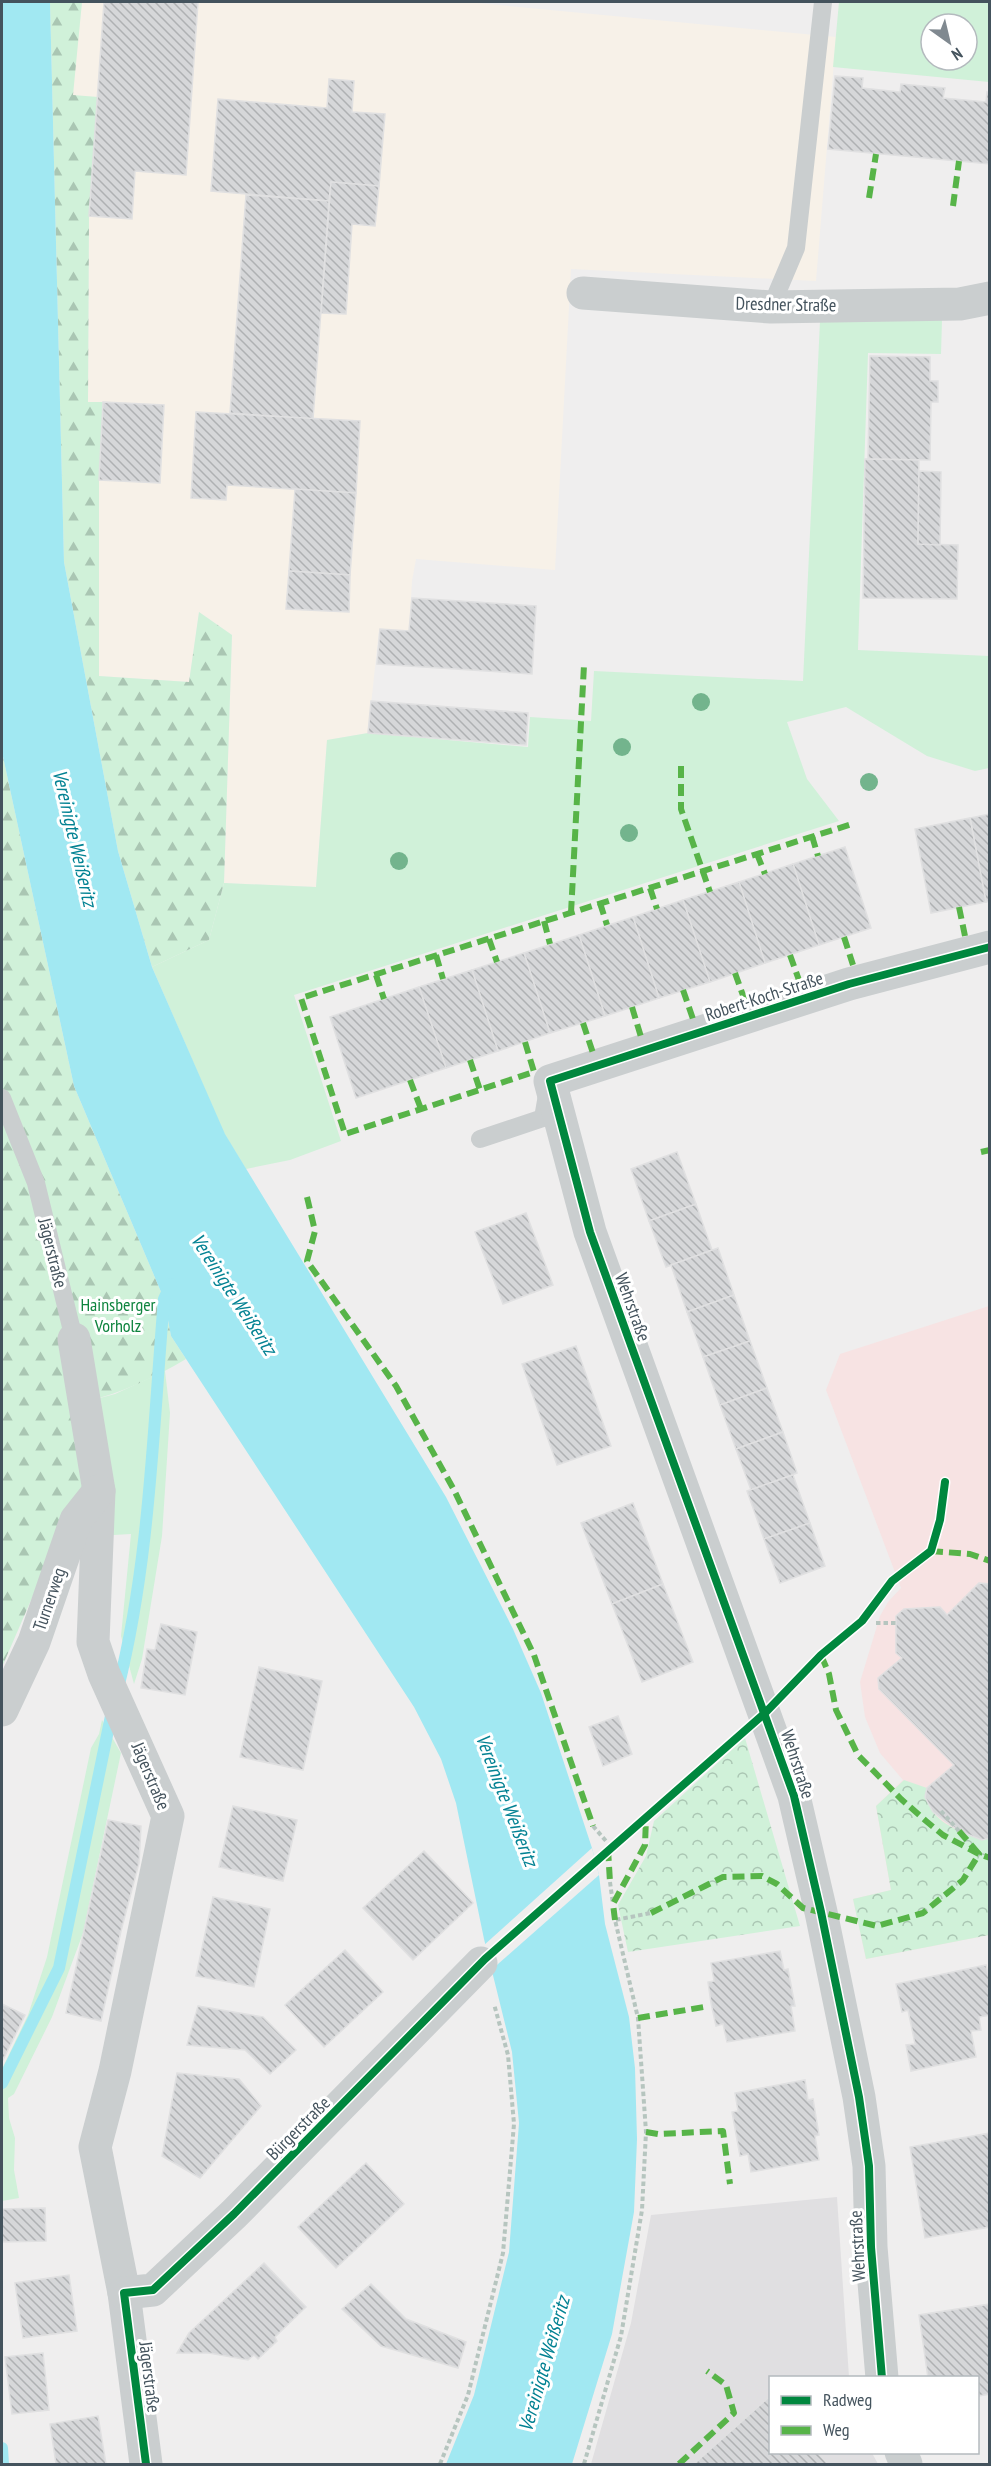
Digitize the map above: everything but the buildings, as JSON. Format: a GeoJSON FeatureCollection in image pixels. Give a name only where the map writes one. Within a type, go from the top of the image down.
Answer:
{"type":"FeatureCollection","features":[{"type":"Feature","properties":{"kind":"street","name":"Dresdner Straße"},"geometry":{"type":"LineString","coordinates":[[583,293],[771,307],[960,304],[990,298]]}},
{"type":"Feature","properties":{"kind":"street","name":"Robert-Koch-Straße"},"geometry":{"type":"LineString","coordinates":[[550,1081],[849,984],[990,947]]}},
{"type":"Feature","properties":{"kind":"street","name":"Wehrstraße"},"geometry":{"type":"LineString","coordinates":[[550,1081],[590,1232],[794,1796],[822,1912],[859,2097],[869,2166],[871,2247],[882,2376]]}},
{"type":"Feature","properties":{"kind":"street","name":"Jägerstraße"},"geometry":{"type":"LineString","coordinates":[[74,1339],[99,1491],[93,1642],[104,1674],[135,1738],[168,1816],[115,2071],[95,2147],[124,2293],[146,2464]]}},
{"type":"Feature","properties":{"kind":"street","name":"Turnerweg"},"geometry":{"type":"LineString","coordinates":[[2,1710],[33,1642],[76,1520],[99,1491]]}},
{"type":"Feature","properties":{"kind":"street","name":"Bürgerstraße"},"geometry":{"type":"LineString","coordinates":[[124,2293],[153,2290],[234,2214],[481,1963]]}},
{"type":"Feature","properties":{"kind":"lane"},"geometry":{"type":"LineString","coordinates":[[771,307],[796,248],[823,2]]}},
{"type":"Feature","properties":{"kind":"lane"},"geometry":{"type":"LineString","coordinates":[[480,1139],[543,1118],[550,1081]]}},
{"type":"Feature","properties":{"kind":"lane","name":"Jägerstraße"},"geometry":{"type":"LineString","coordinates":[[2,1098],[36,1183],[74,1339]]}},
{"type":"Feature","properties":{"kind":"path"},"geometry":{"type":"LineString","coordinates":[[876,1623],[896,1623]]}},
{"type":"Feature","properties":{"kind":"path"},"geometry":{"type":"LineString","coordinates":[[941,1811],[959,1831]]}},
{"type":"Feature","properties":{"kind":"path"},"geometry":{"type":"LineString","coordinates":[[593,1826],[606,1841]]}},
{"type":"Feature","properties":{"kind":"path"},"geometry":{"type":"LineString","coordinates":[[610,1882],[613,1904]]}},
{"type":"Feature","properties":{"kind":"path"},"geometry":{"type":"LineString","coordinates":[[584,2464],[621,2336],[642,2210],[646,2132],[638,2018],[615,1920],[651,1913]]}},
{"type":"Feature","properties":{"kind":"path"},"geometry":{"type":"LineString","coordinates":[[440,2464],[468,2395],[503,2253],[514,2124],[508,2055],[481,1963]]}},
{"type":"Feature","properties":{"kind":"shaded area"},"geometry":{"type":"Polygon","coordinates":[[[82,2],[467,2],[836,37],[816,281],[571,269],[555,570],[416,559],[412,581],[409,631],[379,630],[368,733],[327,740],[316,887],[224,883],[232,635],[199,612],[189,682],[99,676],[99,480],[103,402],[88,403],[89,216],[98,97],[72,96],[82,2]]]}},
{"type":"Feature","properties":{"kind":"shaded area"},"geometry":{"type":"Polygon","coordinates":[[[989,1306],[989,1935],[866,1959],[853,1899],[891,1890],[876,1806],[903,1780],[880,1753],[865,1717],[860,1682],[880,1616],[888,1602],[901,1588],[826,1390],[840,1354],[989,1306]]]}},
{"type":"Feature","properties":{"kind":"shaded area"},"geometry":{"type":"Polygon","coordinates":[[[837,2197],[849,2376],[769,2376],[769,2454],[873,2454],[878,2464],[591,2464],[631,2323],[651,2215],[837,2197]]]}},
{"type":"Feature","properties":{"kind":"green space"},"geometry":{"type":"Polygon","coordinates":[[[50,2],[82,2],[73,95],[98,97],[89,216],[88,402],[103,402],[99,480],[99,676],[189,682],[199,612],[232,635],[224,883],[209,940],[152,967],[118,851],[64,562],[50,2]]]}},
{"type":"Feature","properties":{"kind":"green space"},"geometry":{"type":"Polygon","coordinates":[[[839,2],[989,2],[989,82],[833,67],[839,2]]]}},
{"type":"Feature","properties":{"kind":"green space"},"geometry":{"type":"Polygon","coordinates":[[[942,320],[941,354],[868,353],[858,650],[989,656],[989,768],[975,771],[927,756],[846,707],[787,722],[807,779],[839,821],[294,995],[341,1141],[290,1160],[246,1169],[224,1133],[152,967],[209,940],[224,883],[316,887],[327,740],[368,733],[528,747],[530,717],[591,721],[594,671],[803,681],[820,321],[942,320]]]}},
{"type":"Feature","properties":{"kind":"green space","name":"Hainsberger Vorholz"},"geometry":{"type":"Polygon","coordinates":[[[2,752],[74,1086],[164,1299],[171,1336],[186,1359],[137,1384],[85,1402],[96,1536],[58,1538],[2,1667],[2,752]]]}},
{"type":"Feature","properties":{"kind":"green space"},"geometry":{"type":"Polygon","coordinates":[[[165,1371],[170,1413],[162,1536],[142,1659],[134,1684],[121,1636],[131,1534],[96,1536],[85,1402],[115,1394],[165,1371]]]}},
{"type":"Feature","properties":{"kind":"green space"},"geometry":{"type":"Polygon","coordinates":[[[102,1720],[121,1753],[83,1933],[52,2017],[14,2094],[8,2098],[9,2118],[15,2138],[14,2170],[19,2198],[2,2201],[2,2069],[28,2015],[47,1957],[91,1748],[99,1734],[102,1720]]]}},
{"type":"Feature","properties":{"kind":"green space"},"geometry":{"type":"Polygon","coordinates":[[[745,1738],[800,1926],[628,1952],[618,1905],[646,1856],[654,1821],[745,1738]]]}},
{"type":"Feature","properties":{"kind":"green space"},"geometry":{"type":"Polygon","coordinates":[[[904,1780],[927,1788],[933,1812],[951,1827],[968,1835],[989,1838],[989,1935],[866,1959],[853,1899],[891,1890],[876,1806],[904,1780]]]}},
{"type":"Feature","properties":{"kind":"water","name":"Vereinigte Weißeritz"},"geometry":{"type":"Polygon","coordinates":[[[2,2],[50,2],[64,562],[118,851],[152,967],[225,1134],[446,1497],[513,1629],[541,1693],[599,1875],[605,1924],[629,2017],[635,2068],[637,2139],[634,2212],[612,2334],[572,2464],[446,2464],[474,2395],[509,2252],[519,2123],[512,2052],[484,1939],[456,1803],[441,1759],[414,1707],[171,1336],[164,1299],[74,1086],[2,752],[2,2]]]}},
{"type":"Feature","properties":{"kind":"pier"},"geometry":{"type":"Polygon","coordinates":[[[592,1848],[599,1875],[490,1971],[483,1946],[592,1848]]]}},
{"type":"Feature","properties":{"kind":"waterway"},"geometry":{"type":"LineString","coordinates":[[118,1688],[129,1640],[144,1543],[164,1299],[171,1284]]}},
{"type":"Feature","properties":{"kind":"waterway"},"geometry":{"type":"LineString","coordinates":[[2,2083],[59,1968],[112,1711]]}},
{"type":"Feature","properties":{"kind":"waterway"},"geometry":{"type":"LineString","coordinates":[[2,2448],[3,2464]]}},
{"type":"Feature","properties":{"kind":"marked path"},"geometry":{"type":"LineString","coordinates":[[869,198],[876,154]]}},
{"type":"Feature","properties":{"kind":"marked path"},"geometry":{"type":"LineString","coordinates":[[953,206],[959,161]]}},
{"type":"Feature","properties":{"kind":"marked path"},"geometry":{"type":"LineString","coordinates":[[571,913],[584,665]]}},
{"type":"Feature","properties":{"kind":"marked path"},"geometry":{"type":"LineString","coordinates":[[681,766],[681,809],[710,892]]}},
{"type":"Feature","properties":{"kind":"marked path"},"geometry":{"type":"LineString","coordinates":[[525,1042],[534,1072],[345,1134],[301,998],[852,824]]}},
{"type":"Feature","properties":{"kind":"marked path"},"geometry":{"type":"LineString","coordinates":[[812,836],[818,856]]}},
{"type":"Feature","properties":{"kind":"marked path"},"geometry":{"type":"LineString","coordinates":[[757,854],[765,874]]}},
{"type":"Feature","properties":{"kind":"marked path"},"geometry":{"type":"LineString","coordinates":[[650,888],[657,909]]}},
{"type":"Feature","properties":{"kind":"marked path"},"geometry":{"type":"LineString","coordinates":[[600,903],[607,925]]}},
{"type":"Feature","properties":{"kind":"marked path"},"geometry":{"type":"LineString","coordinates":[[959,907],[965,936]]}},
{"type":"Feature","properties":{"kind":"marked path"},"geometry":{"type":"LineString","coordinates":[[544,921],[550,944]]}},
{"type":"Feature","properties":{"kind":"marked path"},"geometry":{"type":"LineString","coordinates":[[844,937],[853,965]]}},
{"type":"Feature","properties":{"kind":"marked path"},"geometry":{"type":"LineString","coordinates":[[489,939],[497,962]]}},
{"type":"Feature","properties":{"kind":"marked path"},"geometry":{"type":"LineString","coordinates":[[436,955],[443,979]]}},
{"type":"Feature","properties":{"kind":"marked path"},"geometry":{"type":"LineString","coordinates":[[790,955],[800,983]]}},
{"type":"Feature","properties":{"kind":"marked path"},"geometry":{"type":"LineString","coordinates":[[735,973],[745,1001]]}},
{"type":"Feature","properties":{"kind":"marked path"},"geometry":{"type":"LineString","coordinates":[[376,975],[384,999]]}},
{"type":"Feature","properties":{"kind":"marked path"},"geometry":{"type":"LineString","coordinates":[[683,990],[693,1019]]}},
{"type":"Feature","properties":{"kind":"marked path"},"geometry":{"type":"LineString","coordinates":[[632,1007],[641,1037]]}},
{"type":"Feature","properties":{"kind":"marked path"},"geometry":{"type":"LineString","coordinates":[[583,1023],[593,1053]]}},
{"type":"Feature","properties":{"kind":"marked path"},"geometry":{"type":"LineString","coordinates":[[470,1060],[480,1090]]}},
{"type":"Feature","properties":{"kind":"marked path"},"geometry":{"type":"LineString","coordinates":[[410,1080],[421,1109]]}},
{"type":"Feature","properties":{"kind":"marked path"},"geometry":{"type":"LineString","coordinates":[[981,1152],[990,1150]]}},
{"type":"Feature","properties":{"kind":"marked path"},"geometry":{"type":"LineString","coordinates":[[307,1197],[315,1231],[307,1261],[396,1386],[454,1490],[534,1655],[593,1826]]}},
{"type":"Feature","properties":{"kind":"marked path"},"geometry":{"type":"LineString","coordinates":[[931,1551],[970,1554],[990,1561]]}},
{"type":"Feature","properties":{"kind":"marked path"},"geometry":{"type":"LineString","coordinates":[[651,1913],[723,1877],[762,1876],[777,1884],[803,1908],[877,1926],[923,1913],[963,1880],[979,1854],[943,1835],[901,1799],[858,1755],[836,1710],[829,1674],[821,1655]]}},
{"type":"Feature","properties":{"kind":"marked path"},"geometry":{"type":"LineString","coordinates":[[615,1920],[613,1904],[645,1845],[646,1818]]}},
{"type":"Feature","properties":{"kind":"marked path"},"geometry":{"type":"LineString","coordinates":[[959,1831],[979,1854],[990,1858]]}},
{"type":"Feature","properties":{"kind":"marked path"},"geometry":{"type":"LineString","coordinates":[[608,1849],[610,1882]]}},
{"type":"Feature","properties":{"kind":"marked path"},"geometry":{"type":"LineString","coordinates":[[638,2018],[704,2007]]}},
{"type":"Feature","properties":{"kind":"marked path"},"geometry":{"type":"LineString","coordinates":[[646,2132],[658,2134],[723,2131],[730,2184]]}},
{"type":"Feature","properties":{"kind":"marked path"},"geometry":{"type":"LineString","coordinates":[[679,2464],[734,2413],[726,2385],[707,2371]]}},
{"type":"Feature","properties":{"kind":"cycle path"},"geometry":{"type":"LineString","coordinates":[[882,2376],[871,2247],[869,2166],[859,2097],[821,1912],[794,1796],[590,1232],[550,1081],[849,984],[990,947]]}},
{"type":"Feature","properties":{"kind":"cycle path"},"geometry":{"type":"LineString","coordinates":[[146,2464],[124,2293],[153,2290],[234,2214],[485,1959],[765,1713],[821,1655],[862,1621],[892,1581],[931,1551],[940,1520],[945,1482]]}}]}
